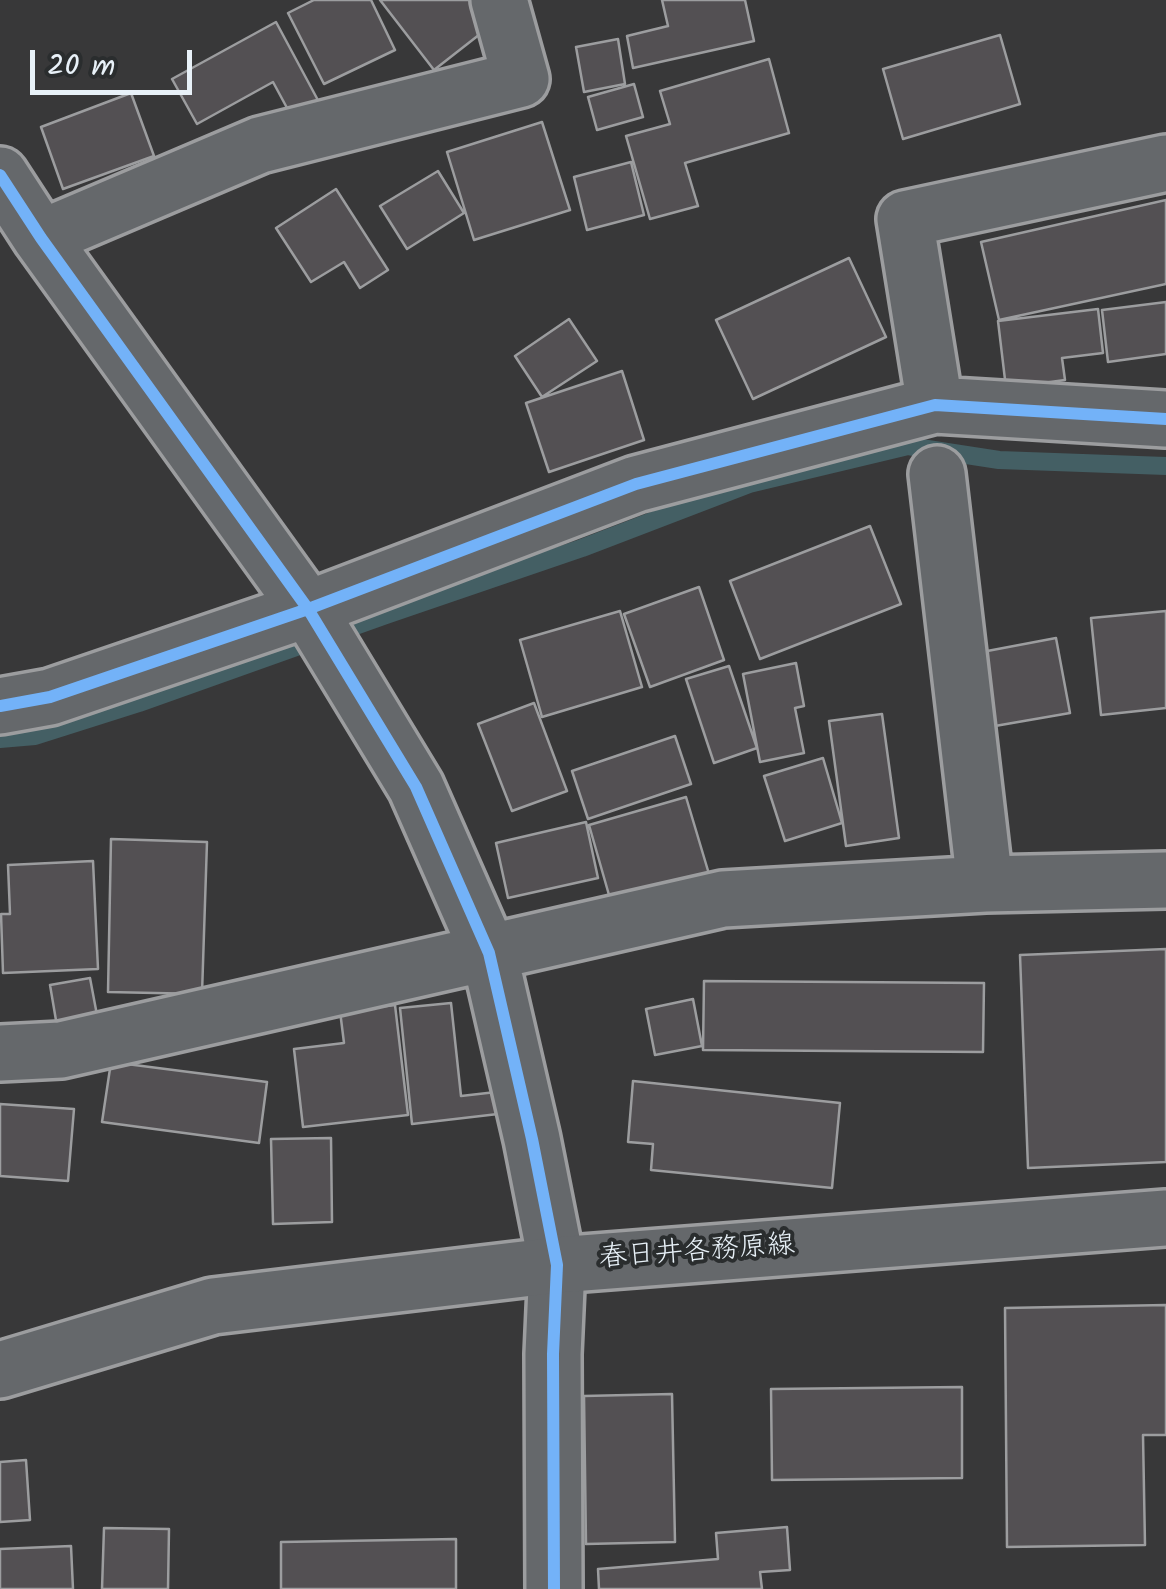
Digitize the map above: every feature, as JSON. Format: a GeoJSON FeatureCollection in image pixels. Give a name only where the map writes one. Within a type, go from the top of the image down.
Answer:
{"type":"FeatureCollection","features":[{"type":"Feature","properties":{"kind":"street"},"geometry":{"type":"LineString","coordinates":[[41,238],[260,145],[521,79],[499,0]]}},
{"type":"Feature","properties":{"kind":"street"},"geometry":{"type":"LineString","coordinates":[[935,406],[906,218],[1166,163]]}},
{"type":"Feature","properties":{"kind":"street"},"geometry":{"type":"LineString","coordinates":[[0,174],[41,238],[308,609],[416,787],[488,952],[557,1264],[553,1354],[554,1589]]}},
{"type":"Feature","properties":{"kind":"street"},"geometry":{"type":"LineString","coordinates":[[0,706],[50,697],[308,609],[636,484],[935,406],[1166,419]]}},
{"type":"Feature","properties":{"kind":"street"},"geometry":{"type":"LineString","coordinates":[[937,474],[985,884]]}},
{"type":"Feature","properties":{"kind":"street"},"geometry":{"type":"LineString","coordinates":[[0,1052],[61,1050],[723,899],[985,884],[1166,880]]}},
{"type":"Feature","properties":{"kind":"street","name":"春日井各務原線"},"geometry":{"type":"LineString","coordinates":[[0,1370],[212,1306],[557,1264],[1166,1218]]}},
{"type":"Feature","properties":{"kind":"building"},"geometry":{"type":"Polygon","coordinates":[[[314,0],[371,0],[395,50],[324,84],[288,13],[314,0]]]}},
{"type":"Feature","properties":{"kind":"building"},"geometry":{"type":"Polygon","coordinates":[[[380,0],[483,0],[498,20],[434,70],[380,0]]]}},
{"type":"Feature","properties":{"kind":"building"},"geometry":{"type":"Polygon","coordinates":[[[662,0],[745,0],[754,41],[633,68],[627,36],[668,26],[662,0]]]}},
{"type":"Feature","properties":{"kind":"building"},"geometry":{"type":"Polygon","coordinates":[[[276,22],[320,104],[293,119],[273,82],[197,124],[172,79],[276,22]]]}},
{"type":"Feature","properties":{"kind":"building"},"geometry":{"type":"Polygon","coordinates":[[[1000,35],[1020,104],[903,139],[883,69],[1000,35]]]}},
{"type":"Feature","properties":{"kind":"building"},"geometry":{"type":"Polygon","coordinates":[[[618,39],[625,84],[584,92],[576,47],[618,39]]]}},
{"type":"Feature","properties":{"kind":"building"},"geometry":{"type":"Polygon","coordinates":[[[769,59],[789,133],[685,163],[698,206],[650,219],[626,136],[670,124],[660,91],[769,59]]]}},
{"type":"Feature","properties":{"kind":"building"},"geometry":{"type":"Polygon","coordinates":[[[634,84],[643,117],[597,130],[588,97],[634,84]]]}},
{"type":"Feature","properties":{"kind":"building"},"geometry":{"type":"Polygon","coordinates":[[[131,93],[154,156],[63,189],[41,127],[131,93]]]}},
{"type":"Feature","properties":{"kind":"building"},"geometry":{"type":"Polygon","coordinates":[[[542,122],[570,210],[474,240],[447,152],[542,122]]]}},
{"type":"Feature","properties":{"kind":"building"},"geometry":{"type":"Polygon","coordinates":[[[631,162],[644,215],[587,230],[574,177],[631,162]]]}},
{"type":"Feature","properties":{"kind":"building"},"geometry":{"type":"Polygon","coordinates":[[[438,171],[464,213],[407,249],[380,206],[438,171]]]}},
{"type":"Feature","properties":{"kind":"building"},"geometry":{"type":"Polygon","coordinates":[[[336,189],[388,270],[360,288],[344,262],[311,282],[276,228],[336,189]]]}},
{"type":"Feature","properties":{"kind":"building"},"geometry":{"type":"Polygon","coordinates":[[[1166,200],[1166,284],[999,320],[981,242],[1166,200]]]}},
{"type":"Feature","properties":{"kind":"building"},"geometry":{"type":"Polygon","coordinates":[[[849,258],[886,337],[753,399],[716,320],[849,258]]]}},
{"type":"Feature","properties":{"kind":"building"},"geometry":{"type":"Polygon","coordinates":[[[1166,302],[1166,354],[1108,362],[1102,310],[1166,302]]]}},
{"type":"Feature","properties":{"kind":"building"},"geometry":{"type":"Polygon","coordinates":[[[1098,309],[1103,353],[1062,358],[1065,380],[1006,388],[998,321],[1098,309]]]}},
{"type":"Feature","properties":{"kind":"building"},"geometry":{"type":"Polygon","coordinates":[[[569,319],[597,361],[542,397],[515,356],[569,319]]]}},
{"type":"Feature","properties":{"kind":"building"},"geometry":{"type":"Polygon","coordinates":[[[622,371],[644,440],[549,472],[526,403],[622,371]]]}},
{"type":"Feature","properties":{"kind":"building"},"geometry":{"type":"Polygon","coordinates":[[[870,526],[901,604],[760,659],[730,581],[870,526]]]}},
{"type":"Feature","properties":{"kind":"building"},"geometry":{"type":"Polygon","coordinates":[[[699,587],[724,660],[650,687],[624,614],[699,587]]]}},
{"type":"Feature","properties":{"kind":"building"},"geometry":{"type":"Polygon","coordinates":[[[620,611],[642,687],[542,717],[520,640],[620,611]]]}},
{"type":"Feature","properties":{"kind":"building"},"geometry":{"type":"Polygon","coordinates":[[[1166,611],[1166,708],[1101,715],[1091,618],[1166,611]]]}},
{"type":"Feature","properties":{"kind":"building"},"geometry":{"type":"Polygon","coordinates":[[[1056,638],[1070,713],[995,726],[982,652],[1056,638]]]}},
{"type":"Feature","properties":{"kind":"building"},"geometry":{"type":"Polygon","coordinates":[[[796,663],[804,706],[795,708],[804,753],[760,762],[743,674],[796,663]]]}},
{"type":"Feature","properties":{"kind":"building"},"geometry":{"type":"Polygon","coordinates":[[[729,666],[757,748],[714,763],[686,679],[729,666]]]}},
{"type":"Feature","properties":{"kind":"building"},"geometry":{"type":"Polygon","coordinates":[[[534,703],[567,791],[512,811],[478,724],[534,703]]]}},
{"type":"Feature","properties":{"kind":"building"},"geometry":{"type":"Polygon","coordinates":[[[882,714],[899,838],[846,846],[829,721],[882,714]]]}},
{"type":"Feature","properties":{"kind":"building"},"geometry":{"type":"Polygon","coordinates":[[[675,736],[691,784],[588,819],[572,771],[675,736]]]}},
{"type":"Feature","properties":{"kind":"building"},"geometry":{"type":"Polygon","coordinates":[[[823,758],[842,823],[785,841],[764,776],[823,758]]]}},
{"type":"Feature","properties":{"kind":"building"},"geometry":{"type":"Polygon","coordinates":[[[686,797],[709,874],[611,902],[589,825],[686,797]]]}},
{"type":"Feature","properties":{"kind":"building"},"geometry":{"type":"Polygon","coordinates":[[[586,822],[598,878],[508,898],[496,843],[586,822]]]}},
{"type":"Feature","properties":{"kind":"building"},"geometry":{"type":"Polygon","coordinates":[[[111,839],[207,842],[202,994],[108,992],[111,839]]]}},
{"type":"Feature","properties":{"kind":"building"},"geometry":{"type":"Polygon","coordinates":[[[93,861],[98,969],[3,973],[1,914],[10,914],[8,865],[93,861]]]}},
{"type":"Feature","properties":{"kind":"building"},"geometry":{"type":"Polygon","coordinates":[[[1166,949],[1166,1162],[1028,1168],[1020,955],[1166,949]]]}},
{"type":"Feature","properties":{"kind":"building"},"geometry":{"type":"Polygon","coordinates":[[[90,978],[100,1031],[59,1038],[50,985],[90,978]]]}},
{"type":"Feature","properties":{"kind":"building"},"geometry":{"type":"Polygon","coordinates":[[[704,981],[984,983],[983,1052],[703,1050],[704,981]]]}},
{"type":"Feature","properties":{"kind":"building"},"geometry":{"type":"Polygon","coordinates":[[[693,999],[702,1046],[655,1055],[646,1009],[693,999]]]}},
{"type":"Feature","properties":{"kind":"building"},"geometry":{"type":"Polygon","coordinates":[[[451,1003],[461,1096],[496,1092],[498,1114],[412,1124],[400,1008],[451,1003]]]}},
{"type":"Feature","properties":{"kind":"building"},"geometry":{"type":"Polygon","coordinates":[[[395,1005],[408,1115],[303,1127],[294,1049],[344,1043],[340,1011],[395,1005]]]}},
{"type":"Feature","properties":{"kind":"building"},"geometry":{"type":"Polygon","coordinates":[[[111,1062],[267,1082],[259,1143],[102,1122],[111,1062]]]}},
{"type":"Feature","properties":{"kind":"building"},"geometry":{"type":"Polygon","coordinates":[[[633,1081],[840,1103],[832,1188],[651,1170],[653,1144],[628,1142],[633,1081]]]}},
{"type":"Feature","properties":{"kind":"building"},"geometry":{"type":"Polygon","coordinates":[[[0,1104],[74,1109],[68,1181],[0,1176],[0,1104]]]}},
{"type":"Feature","properties":{"kind":"building"},"geometry":{"type":"Polygon","coordinates":[[[331,1138],[332,1222],[273,1224],[271,1139],[331,1138]]]}},
{"type":"Feature","properties":{"kind":"building"},"geometry":{"type":"Polygon","coordinates":[[[1166,1305],[1166,1435],[1143,1435],[1145,1545],[1007,1547],[1005,1308],[1166,1305]]]}},
{"type":"Feature","properties":{"kind":"building"},"geometry":{"type":"Polygon","coordinates":[[[962,1387],[962,1478],[772,1480],[771,1389],[962,1387]]]}},
{"type":"Feature","properties":{"kind":"building"},"geometry":{"type":"Polygon","coordinates":[[[672,1394],[675,1542],[586,1544],[584,1396],[672,1394]]]}},
{"type":"Feature","properties":{"kind":"building"},"geometry":{"type":"Polygon","coordinates":[[[26,1460],[30,1520],[0,1522],[0,1462],[26,1460]]]}},
{"type":"Feature","properties":{"kind":"building"},"geometry":{"type":"Polygon","coordinates":[[[787,1527],[790,1570],[760,1572],[762,1589],[599,1589],[598,1569],[718,1559],[716,1533],[787,1527]]]}},
{"type":"Feature","properties":{"kind":"building"},"geometry":{"type":"Polygon","coordinates":[[[104,1528],[169,1529],[168,1589],[102,1589],[104,1528]]]}},
{"type":"Feature","properties":{"kind":"building"},"geometry":{"type":"Polygon","coordinates":[[[456,1539],[456,1589],[281,1589],[281,1542],[456,1539]]]}},
{"type":"Feature","properties":{"kind":"building"},"geometry":{"type":"Polygon","coordinates":[[[71,1546],[73,1589],[0,1589],[0,1549],[71,1546]]]}},
{"type":"Feature","properties":{"kind":"waterway"},"geometry":{"type":"LineString","coordinates":[[0,739],[35,736],[139,703],[582,548],[749,484],[908,446],[999,460],[1166,466]]}},
{"type":"Feature","properties":{"kind":"cycle path"},"geometry":{"type":"LineString","coordinates":[[0,175],[41,238],[308,609],[416,787],[489,953],[557,1265],[553,1354],[554,1589]]}},
{"type":"Feature","properties":{"kind":"cycle path"},"geometry":{"type":"LineString","coordinates":[[0,706],[50,697],[308,609],[636,484],[935,405],[1166,419]]}}]}
